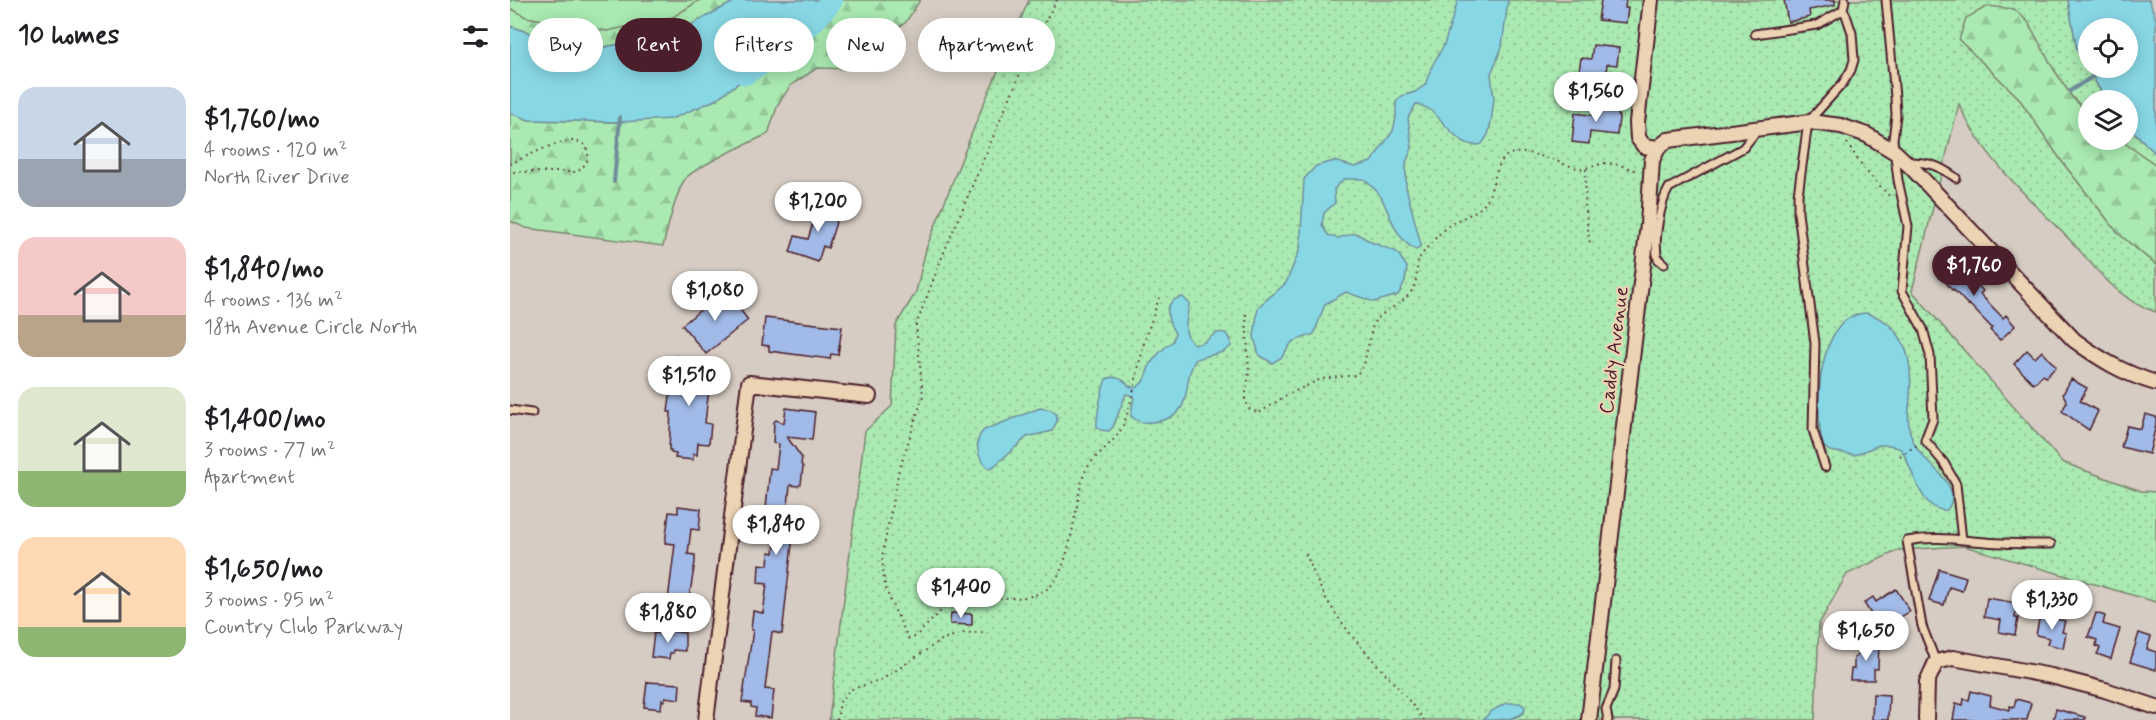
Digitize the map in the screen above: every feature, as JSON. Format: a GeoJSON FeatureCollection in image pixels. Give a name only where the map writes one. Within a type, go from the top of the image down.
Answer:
{"type":"FeatureCollection","features":[{"type":"Feature","properties":{"kind":"street"},"geometry":{"type":"LineString","coordinates":[[1651,0],[1637,122],[1638,138],[1644,146],[1658,148],[1668,140],[1808,122],[1838,125],[1867,135],[1895,152],[1906,162],[2074,340],[2100,359],[2129,375],[2156,382]]}},
{"type":"Feature","properties":{"kind":"street","name":"Caddy Avenue"},"geometry":{"type":"LineString","coordinates":[[1589,720],[1648,224],[1652,160],[1658,148]]}},
{"type":"Feature","properties":{"kind":"street"},"geometry":{"type":"LineString","coordinates":[[706,720],[749,382],[869,396]]}},
{"type":"Feature","properties":{"kind":"street"},"geometry":{"type":"LineString","coordinates":[[1926,720],[1927,682],[1936,662],[1953,658],[2051,676],[2105,690],[2156,707]]}},
{"type":"Feature","properties":{"kind":"lane"},"geometry":{"type":"LineString","coordinates":[[1825,467],[1813,430],[1815,343],[1798,213],[1798,195],[1810,117],[1843,83],[1851,70],[1854,50],[1852,33],[1843,10],[1845,0]]}},
{"type":"Feature","properties":{"kind":"lane"},"geometry":{"type":"LineString","coordinates":[[1886,0],[1896,115],[1893,140],[1908,238],[1902,291],[1923,329],[1930,355],[1933,419],[1925,440],[1944,462],[1956,484],[1962,540]]}},
{"type":"Feature","properties":{"kind":"lane"},"geometry":{"type":"LineString","coordinates":[[1755,34],[1817,25],[1843,10]]}},
{"type":"Feature","properties":{"kind":"lane"},"geometry":{"type":"LineString","coordinates":[[1664,264],[1658,259],[1656,251],[1662,205],[1669,188],[1743,148],[1758,128]]}},
{"type":"Feature","properties":{"kind":"lane"},"geometry":{"type":"LineString","coordinates":[[1906,162],[1927,162],[1943,168],[1956,178]]}},
{"type":"Feature","properties":{"kind":"lane"},"geometry":{"type":"LineString","coordinates":[[510,410],[531,413]]}},
{"type":"Feature","properties":{"kind":"lane"},"geometry":{"type":"LineString","coordinates":[[1936,662],[1922,626],[1907,541],[1925,537],[2051,544]]}},
{"type":"Feature","properties":{"kind":"lane"},"geometry":{"type":"LineString","coordinates":[[1608,720],[1606,710],[1614,690],[1616,661]]}},
{"type":"Feature","properties":{"kind":"path"},"geometry":{"type":"LineString","coordinates":[[1057,0],[1035,39],[944,252],[916,325],[923,396],[898,474],[882,557],[884,581],[889,598],[908,638],[915,637],[950,603],[958,602],[963,591],[1020,598],[1033,596],[1051,586],[1063,564],[1068,548],[1085,472],[1119,432],[1131,399],[1144,343],[1160,295]]}},
{"type":"Feature","properties":{"kind":"path"},"geometry":{"type":"LineString","coordinates":[[1838,125],[1865,170],[1904,212]]}},
{"type":"Feature","properties":{"kind":"path"},"geometry":{"type":"LineString","coordinates":[[510,164],[565,141],[578,140],[586,147],[588,154],[587,164],[578,172],[510,172]]}},
{"type":"Feature","properties":{"kind":"path"},"geometry":{"type":"LineString","coordinates":[[1246,314],[1249,373],[1245,399],[1249,410],[1262,412],[1285,396],[1321,379],[1354,377],[1360,372],[1376,319],[1398,306],[1410,294],[1416,282],[1419,259],[1424,250],[1448,226],[1478,210],[1486,201],[1503,159],[1512,154],[1537,156],[1578,168],[1609,163],[1652,173]]}},
{"type":"Feature","properties":{"kind":"path"},"geometry":{"type":"LineString","coordinates":[[1586,168],[1585,205],[1590,245]]}},
{"type":"Feature","properties":{"kind":"path"},"geometry":{"type":"LineString","coordinates":[[1900,456],[1925,440]]}},
{"type":"Feature","properties":{"kind":"path"},"geometry":{"type":"LineString","coordinates":[[1306,554],[1329,604],[1356,641],[1424,720]]}},
{"type":"Feature","properties":{"kind":"path"},"geometry":{"type":"LineString","coordinates":[[837,720],[840,702],[845,692],[883,679],[943,639],[963,633],[987,632]]}},
{"type":"Feature","properties":{"kind":"green space"},"geometry":{"type":"Polygon","coordinates":[[[510,0],[737,0],[702,19],[615,18],[615,45],[605,47],[603,47],[603,18],[528,18],[528,32],[510,26],[510,0]]]}},
{"type":"Feature","properties":{"kind":"green space"},"geometry":{"type":"Polygon","coordinates":[[[510,0],[700,0],[668,18],[615,18],[615,29],[607,31],[603,30],[603,18],[532,18],[510,8],[510,0]]]}},
{"type":"Feature","properties":{"kind":"green space"},"geometry":{"type":"Polygon","coordinates":[[[831,0],[920,0],[906,22],[906,18],[826,18],[826,68],[814,70],[814,18],[831,0]]]}},
{"type":"Feature","properties":{"kind":"green space"},"geometry":{"type":"Polygon","coordinates":[[[1029,0],[2068,0],[2078,52],[2078,78],[2093,78],[2100,90],[2078,90],[2078,103],[2053,68],[1976,56],[2018,97],[2063,163],[2118,233],[2156,265],[2156,312],[2137,304],[2116,288],[2021,191],[1979,140],[1959,104],[1912,291],[2062,462],[2141,491],[2156,492],[2156,602],[1964,546],[1899,550],[1847,574],[1819,624],[1815,720],[829,720],[865,431],[892,406],[896,325],[916,292],[926,249],[998,72],[1055,72],[1055,18],[1021,18],[1029,0]]]}},
{"type":"Feature","properties":{"kind":"green space"},"geometry":{"type":"Polygon","coordinates":[[[1988,6],[2014,9],[2028,22],[2053,68],[2078,103],[2078,150],[2134,150],[2156,165],[2156,265],[2118,233],[2063,163],[2018,97],[1959,40],[1966,18],[1988,6]]]}},
{"type":"Feature","properties":{"kind":"green space"},"geometry":{"type":"Polygon","coordinates":[[[754,72],[811,72],[791,85],[778,104],[768,134],[711,162],[685,179],[675,202],[663,246],[526,228],[510,221],[510,113],[529,120],[620,122],[713,101],[754,72]]]}},
{"type":"Feature","properties":{"kind":"green space"},"geometry":{"type":"Polygon","coordinates":[[[2138,136],[2156,154],[2156,166],[2134,150],[2138,150],[2138,136]]]}},
{"type":"Feature","properties":{"kind":"water"},"geometry":{"type":"Polygon","coordinates":[[[737,0],[831,0],[814,18],[714,18],[714,72],[754,72],[713,101],[671,119],[620,122],[529,120],[510,113],[510,26],[528,32],[528,72],[603,72],[603,47],[615,45],[615,72],[702,72],[702,19],[737,0]]]}},
{"type":"Feature","properties":{"kind":"water"},"geometry":{"type":"Polygon","coordinates":[[[1458,0],[1508,0],[1502,47],[1491,74],[1494,99],[1488,135],[1482,144],[1468,144],[1454,135],[1431,111],[1416,104],[1408,118],[1412,148],[1406,163],[1406,187],[1421,245],[1416,250],[1409,246],[1399,234],[1381,197],[1364,179],[1344,179],[1334,189],[1335,203],[1324,213],[1322,225],[1328,235],[1338,238],[1356,233],[1371,242],[1397,252],[1407,267],[1405,281],[1398,295],[1374,302],[1346,292],[1325,304],[1314,334],[1292,342],[1282,357],[1272,363],[1259,355],[1254,337],[1258,307],[1286,283],[1300,249],[1304,179],[1316,166],[1334,161],[1355,167],[1371,162],[1393,131],[1396,102],[1402,96],[1415,92],[1425,85],[1432,66],[1444,45],[1458,0]]]}},
{"type":"Feature","properties":{"kind":"water"},"geometry":{"type":"Polygon","coordinates":[[[2068,0],[2149,0],[2156,19],[2156,154],[2138,136],[2138,90],[2100,90],[2093,78],[2138,78],[2138,18],[2078,18],[2078,52],[2068,0]]]}},
{"type":"Feature","properties":{"kind":"water"},"geometry":{"type":"Polygon","coordinates":[[[1183,297],[1189,303],[1186,330],[1190,340],[1194,344],[1200,344],[1215,334],[1222,333],[1228,335],[1231,346],[1223,352],[1196,359],[1191,369],[1185,398],[1176,414],[1167,419],[1152,422],[1138,421],[1131,416],[1134,396],[1126,394],[1113,427],[1109,431],[1100,430],[1097,427],[1097,416],[1106,379],[1119,378],[1129,386],[1136,388],[1140,385],[1153,360],[1173,341],[1175,333],[1168,316],[1169,306],[1176,299],[1183,297]]]}},
{"type":"Feature","properties":{"kind":"water"},"geometry":{"type":"Polygon","coordinates":[[[1866,313],[1890,325],[1904,344],[1911,381],[1908,418],[1910,432],[1919,451],[1941,474],[1950,488],[1952,495],[1947,510],[1938,509],[1924,497],[1901,449],[1890,445],[1879,445],[1855,455],[1830,451],[1823,446],[1820,430],[1819,389],[1828,347],[1837,330],[1849,318],[1866,313]]]}},
{"type":"Feature","properties":{"kind":"water"},"geometry":{"type":"Polygon","coordinates":[[[1040,408],[1051,410],[1056,414],[1057,421],[1052,431],[1027,437],[989,468],[982,460],[978,450],[978,439],[984,430],[1040,408]]]}},
{"type":"Feature","properties":{"kind":"water"},"geometry":{"type":"Polygon","coordinates":[[[1506,703],[1520,703],[1525,707],[1524,711],[1516,717],[1483,720],[1490,712],[1506,703]]]}},
{"type":"Feature","properties":{"kind":"building"},"geometry":{"type":"Polygon","coordinates":[[[1601,0],[1626,0],[1625,8],[1628,8],[1626,23],[1598,20],[1601,0]]]}},
{"type":"Feature","properties":{"kind":"building"},"geometry":{"type":"Polygon","coordinates":[[[1784,0],[1835,0],[1835,5],[1809,10],[1810,17],[1788,22],[1784,0]]]}},
{"type":"Feature","properties":{"kind":"building"},"geometry":{"type":"Polygon","coordinates":[[[1593,45],[1619,48],[1617,65],[1607,64],[1605,85],[1589,83],[1590,72],[1579,71],[1581,58],[1591,59],[1593,45]]]}},
{"type":"Feature","properties":{"kind":"building"},"geometry":{"type":"Polygon","coordinates":[[[1605,100],[1616,106],[1619,118],[1617,135],[1590,132],[1589,144],[1572,142],[1575,113],[1597,116],[1598,103],[1605,100]]]}},
{"type":"Feature","properties":{"kind":"building"},"geometry":{"type":"Polygon","coordinates":[[[821,198],[838,204],[834,218],[837,219],[828,248],[823,246],[818,262],[790,252],[795,236],[808,239],[821,198]]]}},
{"type":"Feature","properties":{"kind":"building"},"geometry":{"type":"Polygon","coordinates":[[[1949,258],[1954,263],[1956,261],[1983,291],[1980,294],[2003,318],[2006,315],[2015,326],[2000,340],[1990,330],[1992,328],[1952,290],[1936,270],[1949,258]]]}},
{"type":"Feature","properties":{"kind":"building"},"geometry":{"type":"Polygon","coordinates":[[[725,290],[748,320],[706,354],[682,325],[725,290]]]}},
{"type":"Feature","properties":{"kind":"building"},"geometry":{"type":"Polygon","coordinates":[[[765,318],[842,327],[838,355],[831,354],[830,359],[769,351],[769,346],[762,345],[765,318]]]}},
{"type":"Feature","properties":{"kind":"building"},"geometry":{"type":"Polygon","coordinates":[[[2027,350],[2035,358],[2042,351],[2056,367],[2034,384],[2014,364],[2027,350]]]}},
{"type":"Feature","properties":{"kind":"building"},"geometry":{"type":"Polygon","coordinates":[[[675,356],[712,362],[705,423],[711,424],[709,444],[698,443],[697,455],[693,454],[693,460],[675,458],[676,454],[669,450],[671,412],[668,412],[675,356]]]}},
{"type":"Feature","properties":{"kind":"building"},"geometry":{"type":"Polygon","coordinates":[[[2071,379],[2087,388],[2080,401],[2098,411],[2089,430],[2062,411],[2067,402],[2063,394],[2071,379]]]}},
{"type":"Feature","properties":{"kind":"building"},"geometry":{"type":"Polygon","coordinates":[[[786,408],[815,412],[812,440],[787,437],[802,458],[803,467],[801,484],[790,485],[788,506],[796,507],[782,634],[772,632],[765,689],[774,690],[771,718],[755,716],[756,708],[751,707],[751,703],[742,702],[753,630],[751,630],[753,611],[763,613],[767,584],[758,583],[759,564],[768,565],[769,552],[774,553],[776,519],[765,518],[770,468],[776,469],[779,444],[773,443],[774,422],[776,420],[784,423],[786,408]]]}},
{"type":"Feature","properties":{"kind":"building"},"geometry":{"type":"Polygon","coordinates":[[[2145,414],[2156,417],[2149,454],[2121,447],[2127,426],[2141,429],[2145,414]]]}},
{"type":"Feature","properties":{"kind":"building"},"geometry":{"type":"Polygon","coordinates":[[[678,506],[701,509],[699,530],[691,529],[688,554],[695,555],[695,562],[689,599],[686,599],[686,602],[668,600],[675,544],[665,543],[669,512],[678,513],[678,506]]]}},
{"type":"Feature","properties":{"kind":"building"},"geometry":{"type":"Polygon","coordinates":[[[1939,569],[1966,577],[1962,591],[1949,587],[1944,605],[1929,601],[1939,569]]]}},
{"type":"Feature","properties":{"kind":"building"},"geometry":{"type":"Polygon","coordinates":[[[1896,589],[1910,611],[1895,621],[1890,613],[1876,622],[1864,603],[1873,597],[1876,602],[1896,589]]]}},
{"type":"Feature","properties":{"kind":"building"},"geometry":{"type":"Polygon","coordinates":[[[1987,598],[2017,603],[2015,618],[2018,618],[2015,635],[1999,632],[2001,620],[1984,617],[1987,598]]]}},
{"type":"Feature","properties":{"kind":"building"},"geometry":{"type":"Polygon","coordinates":[[[951,613],[972,614],[972,625],[950,624],[951,613]]]}},
{"type":"Feature","properties":{"kind":"building"},"geometry":{"type":"Polygon","coordinates":[[[2096,613],[2105,616],[2103,624],[2120,629],[2111,659],[2097,654],[2100,648],[2096,646],[2097,640],[2088,637],[2096,613]]]}},
{"type":"Feature","properties":{"kind":"building"},"geometry":{"type":"Polygon","coordinates":[[[2040,615],[2065,621],[2062,632],[2066,633],[2063,648],[2047,644],[2049,638],[2036,635],[2040,615]]]}},
{"type":"Feature","properties":{"kind":"building"},"geometry":{"type":"Polygon","coordinates":[[[671,631],[685,633],[685,651],[673,650],[669,659],[651,657],[654,633],[670,635],[671,631]]]}},
{"type":"Feature","properties":{"kind":"building"},"geometry":{"type":"Polygon","coordinates":[[[2139,633],[2151,637],[2147,649],[2156,652],[2156,670],[2130,662],[2139,633]]]}},
{"type":"Feature","properties":{"kind":"building"},"geometry":{"type":"Polygon","coordinates":[[[1858,642],[1879,643],[1878,669],[1874,669],[1874,680],[1850,680],[1851,669],[1854,669],[1854,658],[1858,655],[1858,642]]]}},
{"type":"Feature","properties":{"kind":"building"},"geometry":{"type":"Polygon","coordinates":[[[647,682],[680,684],[679,699],[665,697],[665,701],[662,700],[661,709],[644,707],[647,682]]]}},
{"type":"Feature","properties":{"kind":"building"},"geometry":{"type":"Polygon","coordinates":[[[1971,691],[1991,696],[1990,705],[2010,710],[2010,706],[2014,707],[2016,699],[2031,703],[2027,720],[1953,720],[1956,703],[1963,705],[1964,699],[1969,700],[1971,691]]]}},
{"type":"Feature","properties":{"kind":"building"},"geometry":{"type":"Polygon","coordinates":[[[1873,694],[1889,695],[1888,720],[1872,720],[1873,694]]]}},
{"type":"Feature","properties":{"kind":"building"},"geometry":{"type":"Polygon","coordinates":[[[2056,709],[2085,717],[2085,720],[2053,720],[2056,709]]]}},
{"type":"Feature","properties":{"kind":"waterway"},"geometry":{"type":"LineString","coordinates":[[745,74],[792,41],[832,0]]}},
{"type":"Feature","properties":{"kind":"waterway"},"geometry":{"type":"LineString","coordinates":[[2070,91],[2090,78]]}},
{"type":"Feature","properties":{"kind":"waterway"},"geometry":{"type":"LineString","coordinates":[[614,182],[620,117]]}}]}
